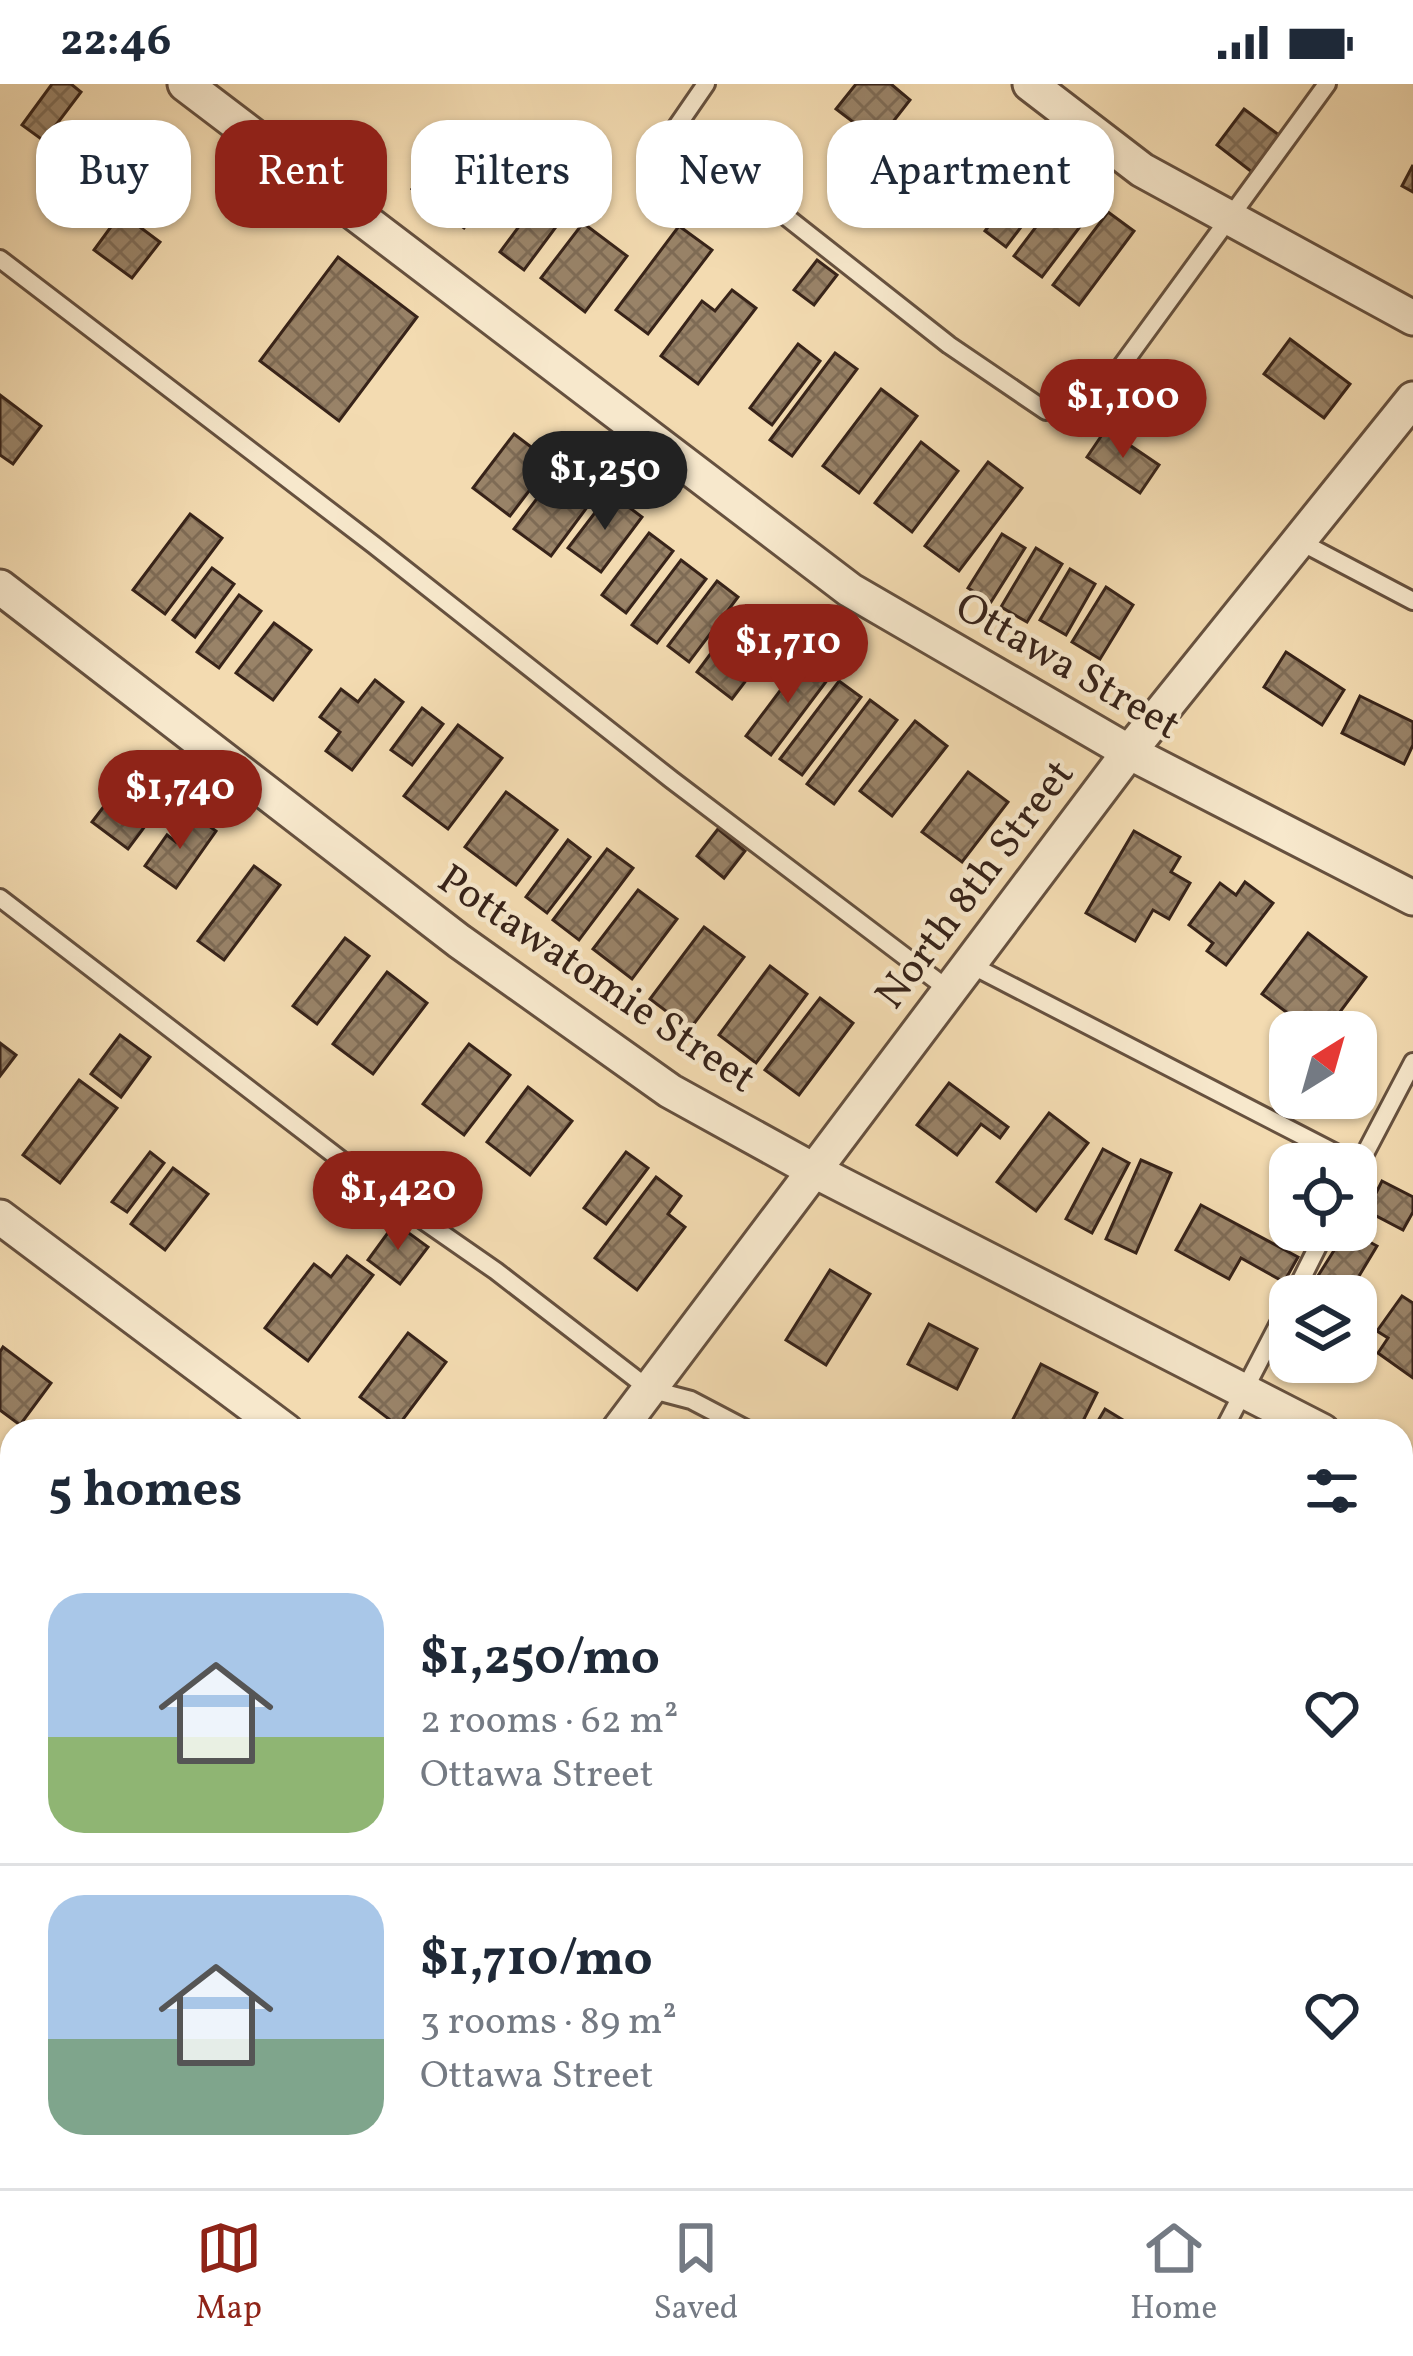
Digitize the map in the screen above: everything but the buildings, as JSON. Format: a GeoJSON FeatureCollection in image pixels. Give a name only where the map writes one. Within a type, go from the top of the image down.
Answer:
{"type":"FeatureCollection","features":[{"type":"Feature","properties":{"kind":"street","name":"Ottawa Street"},"geometry":{"type":"LineString","coordinates":[[185,84],[850,590],[1130,752],[1413,898]]}},
{"type":"Feature","properties":{"kind":"street"},"geometry":{"type":"LineString","coordinates":[[1030,84],[1142,170],[1413,318]]}},
{"type":"Feature","properties":{"kind":"street","name":"North 8th Street"},"geometry":{"type":"LineString","coordinates":[[627,1419],[1130,752],[1413,400]]}},
{"type":"Feature","properties":{"kind":"street","name":"Pottawatomie Street"},"geometry":{"type":"LineString","coordinates":[[0,587],[459,941],[670,1091],[812,1170],[1299,1419]]}},
{"type":"Feature","properties":{"kind":"street"},"geometry":{"type":"LineString","coordinates":[[0,1217],[270,1419]]}},
{"type":"Feature","properties":{"kind":"lane"},"geometry":{"type":"LineString","coordinates":[[706,84],[675,129],[949,345],[1046,411],[1104,390],[1327,84]]}},
{"type":"Feature","properties":{"kind":"lane"},"geometry":{"type":"LineString","coordinates":[[0,259],[690,794],[959,977],[1306,1143]]}},
{"type":"Feature","properties":{"kind":"lane"},"geometry":{"type":"LineString","coordinates":[[1299,541],[1413,601]]}},
{"type":"Feature","properties":{"kind":"lane"},"geometry":{"type":"LineString","coordinates":[[0,898],[649,1389],[691,1400],[727,1419]]}},
{"type":"Feature","properties":{"kind":"lane"},"geometry":{"type":"LineString","coordinates":[[1371,1143],[1413,1062]]}},
{"type":"Feature","properties":{"kind":"lane"},"geometry":{"type":"LineString","coordinates":[[1230,1419],[1269,1344]]}}]}
